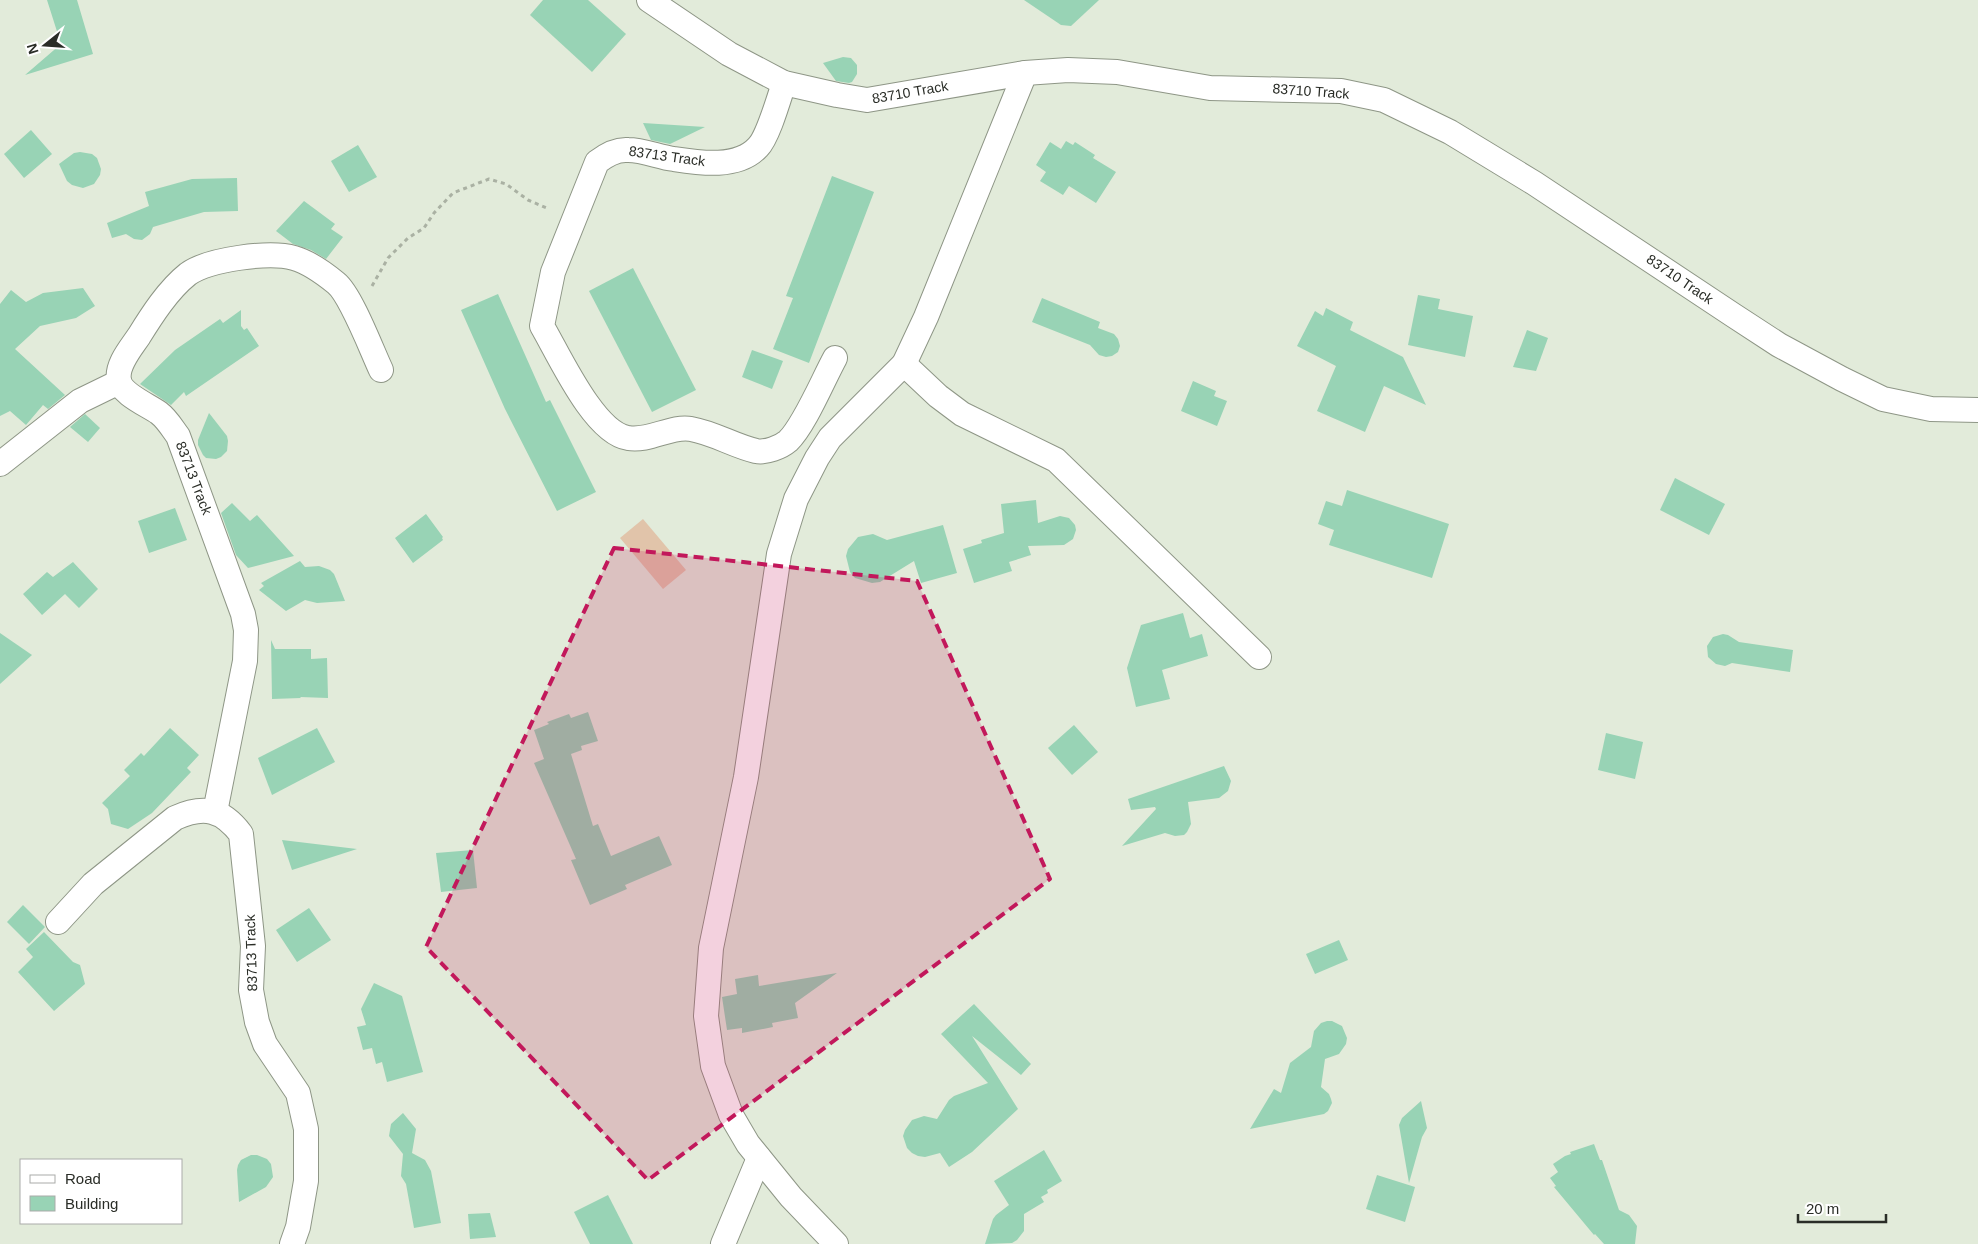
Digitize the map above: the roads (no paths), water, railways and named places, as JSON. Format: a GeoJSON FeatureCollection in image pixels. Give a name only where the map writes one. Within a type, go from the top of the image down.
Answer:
{"type":"FeatureCollection","features":[{"type":"Feature","properties":{"kind":"street","name":"83710 Track"},"geometry":{"type":"LineString","coordinates":[[649,0],[667,14],[729,54],[784,83],[867,100],[1025,73],[1068,70],[1117,72],[1210,88],[1341,90],[1384,100],[1450,132],[1501,162],[1771,340],[1842,379],[1883,399],[1931,409],[1978,410]]}},
{"type":"Feature","properties":{"kind":"street"},"geometry":{"type":"LineString","coordinates":[[836,1244],[791,1197],[759,1158],[748,1144],[731,1115],[713,1066],[706,1016],[711,948],[746,777],[779,554],[796,499],[817,458],[830,438],[904,364],[926,317],[1025,73]]}},
{"type":"Feature","properties":{"kind":"street","name":"83713 Track"},"geometry":{"type":"LineString","coordinates":[[784,83],[760,146],[750,154],[720,163],[674,159],[629,150],[618,151],[605,156],[597,162],[553,272],[542,326],[583,396],[601,422],[615,434],[628,438],[642,438],[687,428],[758,451],[771,450],[787,442],[796,432],[835,358]]}},
{"type":"Feature","properties":{"kind":"street"},"geometry":{"type":"LineString","coordinates":[[0,464],[86,397],[119,382],[118,375],[123,362],[147,322],[177,284],[200,266],[274,254],[296,258],[338,284],[348,300],[381,370]]}},
{"type":"Feature","properties":{"kind":"street"},"geometry":{"type":"LineString","coordinates":[[904,364],[938,396],[962,414],[1056,460],[1259,657]]}},
{"type":"Feature","properties":{"kind":"street","name":"83713 Track"},"geometry":{"type":"LineString","coordinates":[[119,382],[124,390],[160,413],[178,436],[243,614],[246,630],[245,661],[215,812],[233,824],[241,834],[253,946],[251,990],[257,1022],[266,1044],[298,1092],[306,1129],[306,1181],[298,1227],[292,1244]]}},
{"type":"Feature","properties":{"kind":"street"},"geometry":{"type":"LineString","coordinates":[[58,922],[93,884],[175,818],[188,812],[202,810],[215,812]]}},
{"type":"Feature","properties":{"kind":"street"},"geometry":{"type":"LineString","coordinates":[[723,1244],[759,1158]]}}]}
